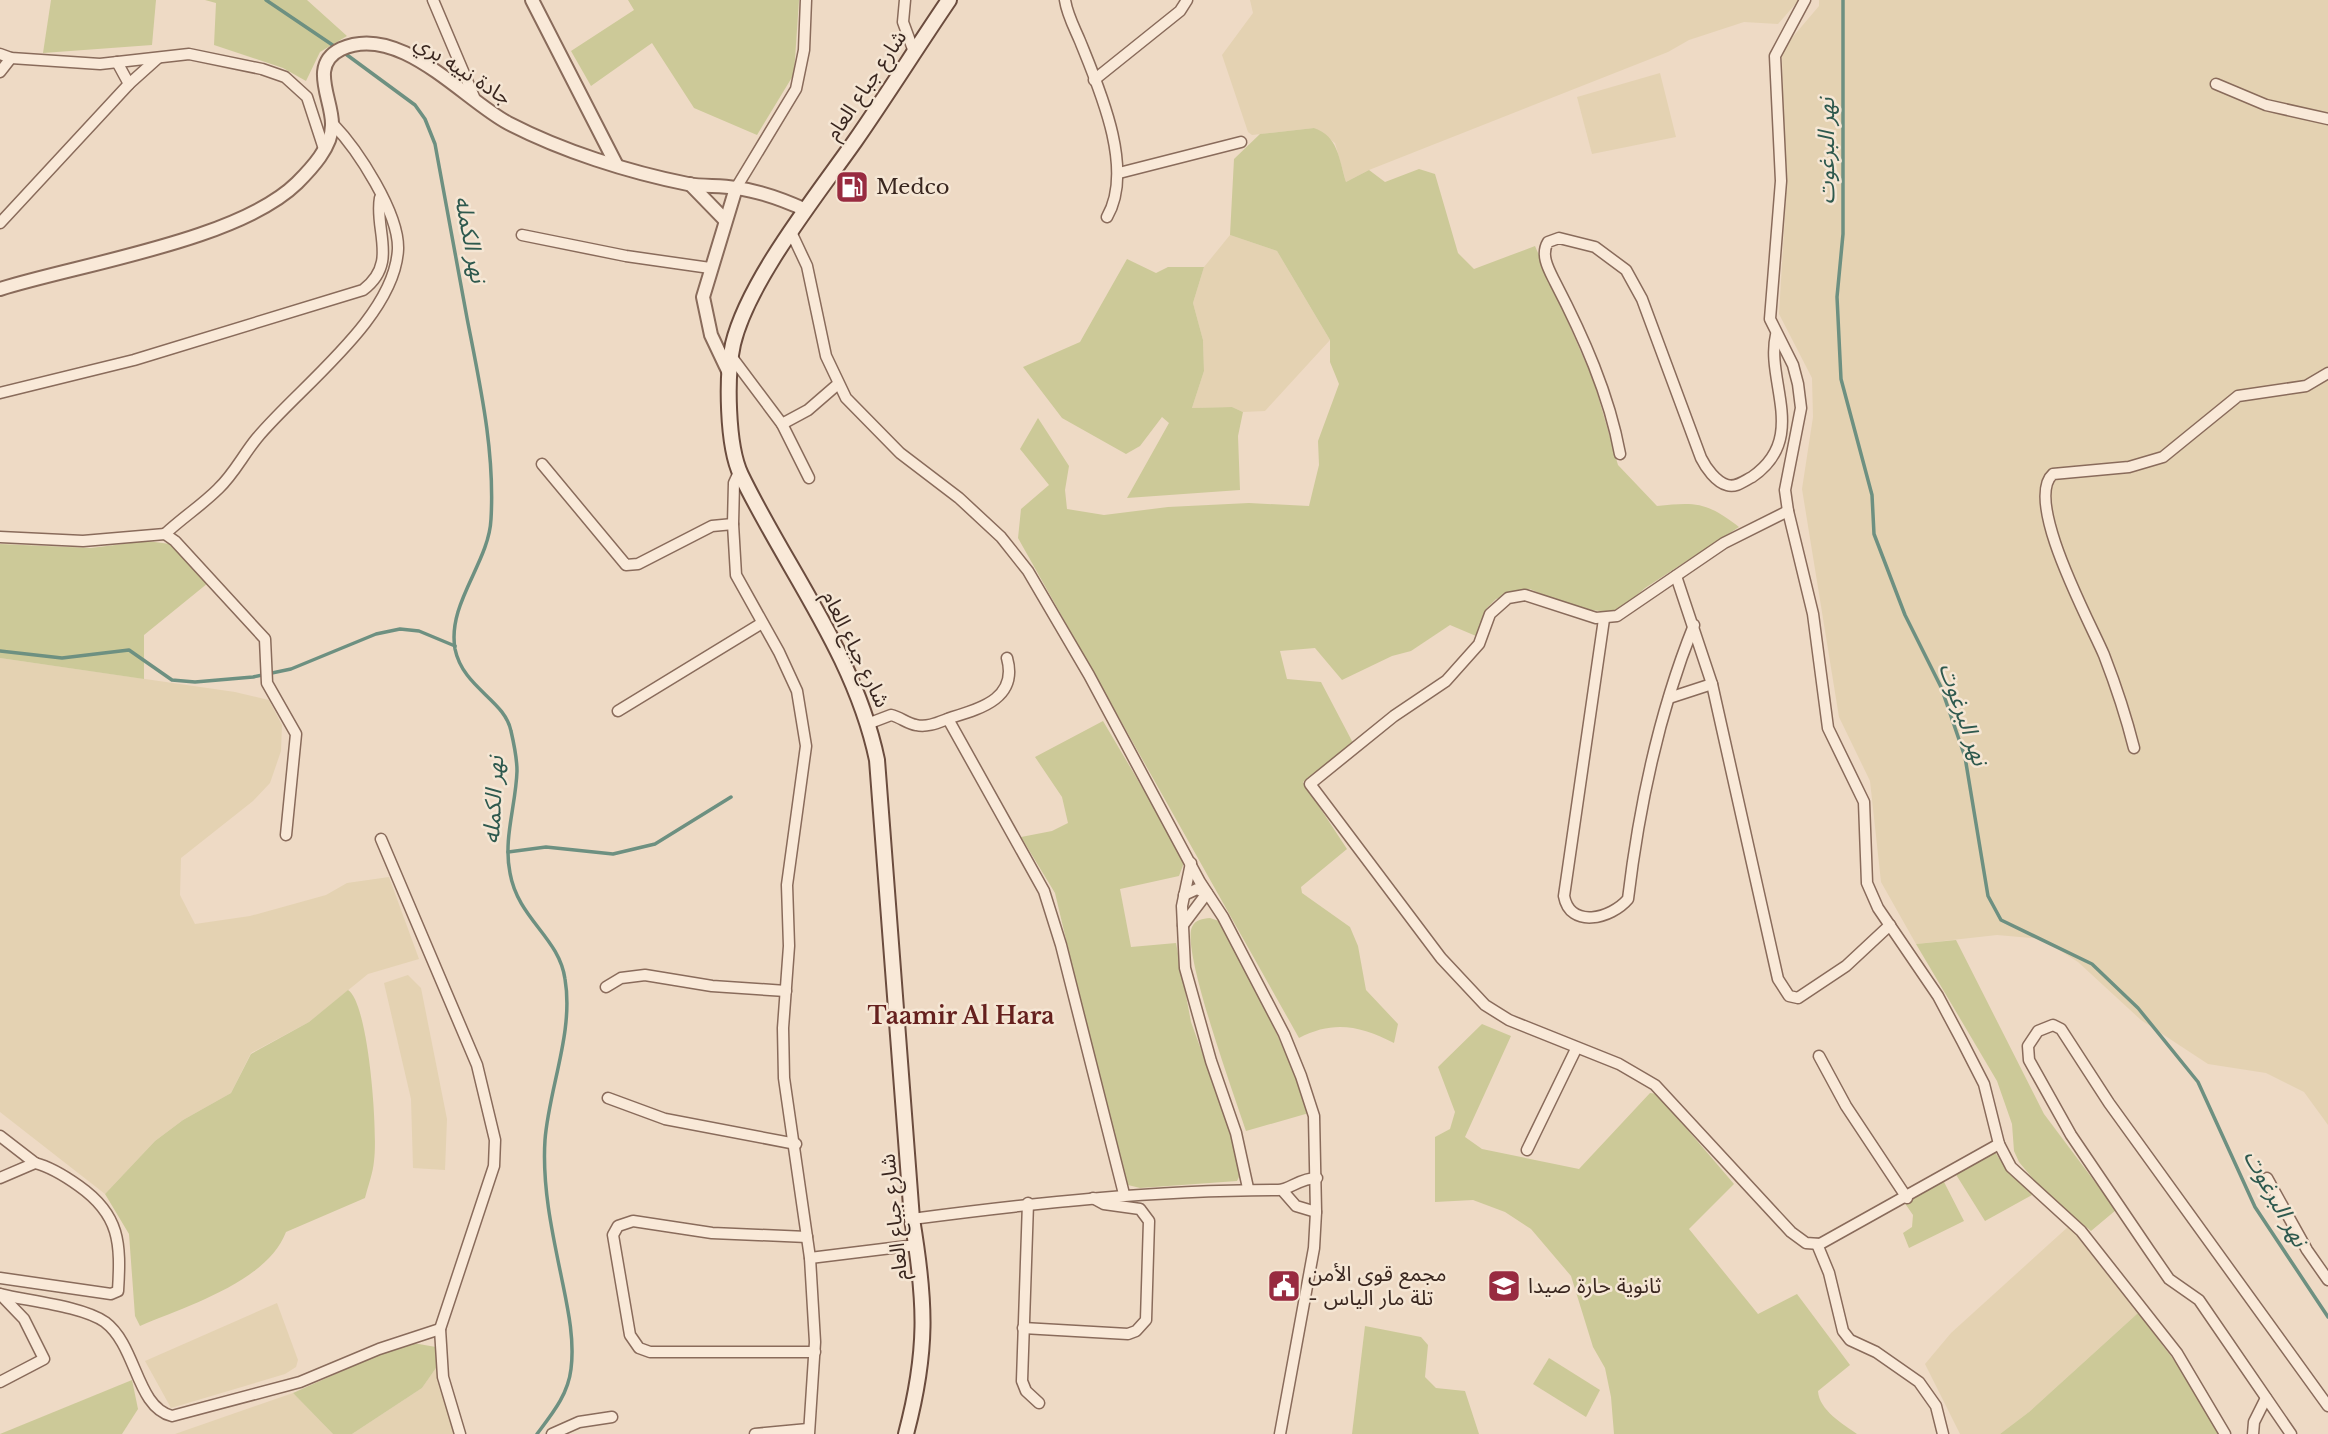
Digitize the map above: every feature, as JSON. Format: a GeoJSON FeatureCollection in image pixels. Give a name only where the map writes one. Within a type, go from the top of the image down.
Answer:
{"type":"FeatureCollection","features":[{"type":"Feature","properties":{"kind":"main road","name":"شارع جباع العام"},"geometry":{"type":"LineString","coordinates":[[906,1434],[919,1382],[924,1329],[923,1290],[912,1219],[877,760],[870,723],[839,652],[739,472],[728,395],[731,356],[744,314],[791,232],[949,0]]}},
{"type":"Feature","properties":{"kind":"street"},"geometry":{"type":"LineString","coordinates":[[433,0],[474,97]]}},
{"type":"Feature","properties":{"kind":"street"},"geometry":{"type":"LineString","coordinates":[[532,0],[615,164]]}},
{"type":"Feature","properties":{"kind":"street"},"geometry":{"type":"LineString","coordinates":[[729,373],[711,335],[703,297],[736,188],[796,89],[804,50],[806,0]]}},
{"type":"Feature","properties":{"kind":"street"},"geometry":{"type":"LineString","coordinates":[[905,0],[903,22],[914,52]]}},
{"type":"Feature","properties":{"kind":"street"},"geometry":{"type":"LineString","coordinates":[[1065,0],[1094,80],[1119,173],[1116,194],[1107,217]]}},
{"type":"Feature","properties":{"kind":"street"},"geometry":{"type":"LineString","coordinates":[[1094,80],[1180,11],[1187,0]]}},
{"type":"Feature","properties":{"kind":"street"},"geometry":{"type":"LineString","coordinates":[[1805,0],[1775,56],[1781,181],[1769,302],[1770,319],[1793,365],[1801,408],[1785,490],[1788,512],[1813,614],[1828,728],[1860,789],[1866,822],[1867,883],[1890,925],[1938,996],[1984,1084],[1999,1144],[2020,1176],[2081,1231],[2177,1353],[2225,1434]]}},
{"type":"Feature","properties":{"kind":"street","name":"جادة نبيه بري"},"geometry":{"type":"LineString","coordinates":[[332,124],[323,71],[336,52],[360,44],[388,46],[446,78],[474,97],[485,109],[509,123],[615,164],[690,184],[736,188],[783,200],[806,210]]}},
{"type":"Feature","properties":{"kind":"street"},"geometry":{"type":"LineString","coordinates":[[0,54],[11,58],[100,64],[176,54],[206,55],[285,77],[307,97],[324,149]]}},
{"type":"Feature","properties":{"kind":"street"},"geometry":{"type":"LineString","coordinates":[[0,72],[11,58]]}},
{"type":"Feature","properties":{"kind":"street"},"geometry":{"type":"LineString","coordinates":[[0,223],[129,84],[158,58]]}},
{"type":"Feature","properties":{"kind":"street"},"geometry":{"type":"LineString","coordinates":[[117,62],[129,84]]}},
{"type":"Feature","properties":{"kind":"street"},"geometry":{"type":"LineString","coordinates":[[2216,84],[2266,104],[2328,119]]}},
{"type":"Feature","properties":{"kind":"street"},"geometry":{"type":"LineString","coordinates":[[0,289],[139,252],[240,219],[275,200],[295,185],[324,149],[332,124]]}},
{"type":"Feature","properties":{"kind":"street"},"geometry":{"type":"LineString","coordinates":[[0,537],[83,541],[165,534],[230,477],[256,438],[348,345],[388,285],[398,251],[397,232],[391,211],[380,198],[354,150],[332,124]]}},
{"type":"Feature","properties":{"kind":"street"},"geometry":{"type":"LineString","coordinates":[[1119,173],[1241,142]]}},
{"type":"Feature","properties":{"kind":"street"},"geometry":{"type":"LineString","coordinates":[[690,184],[725,220]]}},
{"type":"Feature","properties":{"kind":"street"},"geometry":{"type":"LineString","coordinates":[[0,393],[134,360],[363,290],[370,284],[382,261],[384,239],[378,207],[380,198]]}},
{"type":"Feature","properties":{"kind":"street"},"geometry":{"type":"LineString","coordinates":[[791,232],[807,266],[823,344],[846,398],[871,425],[985,523],[1028,571],[1192,862],[1284,1034],[1314,1116],[1317,1212],[1314,1248],[1279,1434]]}},
{"type":"Feature","properties":{"kind":"street"},"geometry":{"type":"LineString","coordinates":[[522,235],[626,256],[710,268]]}},
{"type":"Feature","properties":{"kind":"street"},"geometry":{"type":"LineString","coordinates":[[1620,454],[1615,430],[1576,321],[1548,267],[1544,248],[1548,242],[1559,238],[1595,247],[1626,270],[1642,299],[1701,458],[1713,475],[1728,486],[1735,486],[1755,475],[1770,459],[1779,439],[1782,402],[1772,352],[1776,335]]}},
{"type":"Feature","properties":{"kind":"street"},"geometry":{"type":"LineString","coordinates":[[731,356],[782,424],[809,478]]}},
{"type":"Feature","properties":{"kind":"street"},"geometry":{"type":"LineString","coordinates":[[2134,748],[2107,664],[2076,596],[2050,526],[2045,496],[2047,480],[2053,474],[2129,467],[2163,457],[2238,396],[2306,386],[2328,373]]}},
{"type":"Feature","properties":{"kind":"street"},"geometry":{"type":"LineString","coordinates":[[782,424],[808,410],[838,384]]}},
{"type":"Feature","properties":{"kind":"street"},"geometry":{"type":"LineString","coordinates":[[542,464],[626,565],[638,564],[712,526],[733,524]]}},
{"type":"Feature","properties":{"kind":"street"},"geometry":{"type":"LineString","coordinates":[[739,472],[734,483],[736,575],[797,691],[806,746],[787,885],[789,946],[784,1079],[796,1144],[810,1258],[815,1352],[809,1432],[755,1434]]}},
{"type":"Feature","properties":{"kind":"street"},"geometry":{"type":"LineString","coordinates":[[1788,512],[1724,543],[1628,611],[1604,619],[1525,595],[1508,598],[1490,614],[1479,644],[1446,681],[1394,716],[1310,785],[1441,958],[1485,1005],[1509,1020],[1619,1065],[1655,1085],[1791,1232],[1806,1243],[1817,1244],[1907,1198],[1999,1144]]}},
{"type":"Feature","properties":{"kind":"street"},"geometry":{"type":"LineString","coordinates":[[165,534],[262,634],[266,644],[264,669],[267,683],[296,734],[286,835]]}},
{"type":"Feature","properties":{"kind":"street"},"geometry":{"type":"LineString","coordinates":[[1676,576],[1712,684],[1778,979],[1784,991],[1795,999],[1818,987],[1890,925]]}},
{"type":"Feature","properties":{"kind":"street"},"geometry":{"type":"LineString","coordinates":[[1604,619],[1564,896],[1566,906],[1580,916],[1611,914],[1628,899],[1640,817],[1669,698],[1694,625]]}},
{"type":"Feature","properties":{"kind":"street"},"geometry":{"type":"LineString","coordinates":[[618,711],[762,622]]}},
{"type":"Feature","properties":{"kind":"street"},"geometry":{"type":"LineString","coordinates":[[870,723],[891,715],[915,725],[930,725],[990,705],[999,699],[1009,674],[1007,658]]}},
{"type":"Feature","properties":{"kind":"street"},"geometry":{"type":"LineString","coordinates":[[1669,698],[1712,684]]}},
{"type":"Feature","properties":{"kind":"street"},"geometry":{"type":"LineString","coordinates":[[948,719],[1044,891],[1068,970],[1124,1194]]}},
{"type":"Feature","properties":{"kind":"street"},"geometry":{"type":"LineString","coordinates":[[381,839],[477,1065],[495,1140],[494,1166],[440,1329],[443,1377],[460,1434]]}},
{"type":"Feature","properties":{"kind":"street"},"geometry":{"type":"LineString","coordinates":[[1192,862],[1184,895],[1185,968],[1211,1061],[1236,1133],[1248,1188]]}},
{"type":"Feature","properties":{"kind":"street"},"geometry":{"type":"LineString","coordinates":[[1184,895],[1197,889],[1207,893]]}},
{"type":"Feature","properties":{"kind":"street"},"geometry":{"type":"LineString","coordinates":[[1183,926],[1207,893]]}},
{"type":"Feature","properties":{"kind":"street"},"geometry":{"type":"LineString","coordinates":[[1192,911],[1205,906],[1218,910]]}},
{"type":"Feature","properties":{"kind":"street"},"geometry":{"type":"LineString","coordinates":[[606,987],[621,978],[645,975],[712,986],[786,991]]}},
{"type":"Feature","properties":{"kind":"street"},"geometry":{"type":"LineString","coordinates":[[2291,1434],[2199,1300],[2169,1279],[2071,1135],[2029,1060],[2028,1046],[2038,1031],[2053,1025],[2060,1029],[2109,1103],[2328,1406]]}},
{"type":"Feature","properties":{"kind":"street"},"geometry":{"type":"LineString","coordinates":[[1527,1150],[1576,1049]]}},
{"type":"Feature","properties":{"kind":"street"},"geometry":{"type":"LineString","coordinates":[[1819,1056],[1846,1106],[1907,1198]]}},
{"type":"Feature","properties":{"kind":"street"},"geometry":{"type":"LineString","coordinates":[[608,1098],[665,1119],[796,1144]]}},
{"type":"Feature","properties":{"kind":"street"},"geometry":{"type":"LineString","coordinates":[[0,1136],[35,1163],[70,1179],[96,1198],[108,1212],[117,1242],[118,1291],[99,1293],[0,1278]]}},
{"type":"Feature","properties":{"kind":"street"},"geometry":{"type":"LineString","coordinates":[[0,1178],[35,1163]]}},
{"type":"Feature","properties":{"kind":"street"},"geometry":{"type":"LineString","coordinates":[[912,1219],[1028,1203],[1124,1194],[1248,1188],[1282,1190],[1298,1180],[1317,1178]]}},
{"type":"Feature","properties":{"kind":"street"},"geometry":{"type":"LineString","coordinates":[[2267,1178],[2307,1250],[2328,1280]]}},
{"type":"Feature","properties":{"kind":"street"},"geometry":{"type":"LineString","coordinates":[[1282,1190],[1296,1206],[1317,1212]]}},
{"type":"Feature","properties":{"kind":"street"},"geometry":{"type":"LineString","coordinates":[[1023,1328],[1128,1334],[1136,1331],[1146,1320],[1149,1221],[1140,1209],[1104,1204],[1093,1198]]}},
{"type":"Feature","properties":{"kind":"street"},"geometry":{"type":"LineString","coordinates":[[1028,1203],[1023,1387],[1039,1403]]}},
{"type":"Feature","properties":{"kind":"street"},"geometry":{"type":"LineString","coordinates":[[807,1237],[712,1233],[633,1221],[618,1226],[613,1235],[630,1335],[639,1348],[649,1352],[691,1354],[815,1352]]}},
{"type":"Feature","properties":{"kind":"street"},"geometry":{"type":"LineString","coordinates":[[1817,1244],[1829,1273],[1843,1331],[1850,1340],[1876,1352],[1919,1382],[1936,1406],[1943,1434]]}},
{"type":"Feature","properties":{"kind":"street"},"geometry":{"type":"LineString","coordinates":[[810,1258],[916,1245]]}},
{"type":"Feature","properties":{"kind":"street"},"geometry":{"type":"LineString","coordinates":[[0,1294],[101,1320],[122,1339],[149,1400],[162,1413],[172,1416],[300,1382],[379,1349],[440,1329]]}},
{"type":"Feature","properties":{"kind":"street"},"geometry":{"type":"LineString","coordinates":[[0,1294],[24,1319],[44,1359],[0,1382]]}},
{"type":"Feature","properties":{"kind":"street"},"geometry":{"type":"LineString","coordinates":[[2253,1434],[2254,1422],[2266,1398]]}},
{"type":"Feature","properties":{"kind":"street"},"geometry":{"type":"LineString","coordinates":[[552,1434],[579,1422],[612,1417]]}},
{"type":"Feature","properties":{"kind":"shaded area"},"geometry":{"type":"Polygon","coordinates":[[[51,0],[156,0],[152,45],[43,53],[51,0]]]}},
{"type":"Feature","properties":{"kind":"shaded area"},"geometry":{"type":"Polygon","coordinates":[[[205,0],[307,0],[347,36],[320,52],[306,81],[283,68],[214,45],[216,3],[205,0]]]}},
{"type":"Feature","properties":{"kind":"shaded area"},"geometry":{"type":"Polygon","coordinates":[[[628,0],[799,0],[794,74],[757,135],[694,108],[652,43],[591,86],[571,51],[634,10],[628,0]]]}},
{"type":"Feature","properties":{"kind":"shaded area"},"geometry":{"type":"Polygon","coordinates":[[[1250,0],[1799,0],[1778,24],[1744,22],[1689,40],[1668,52],[1369,170],[1346,182],[1335,143],[1314,128],[1252,135],[1248,132],[1222,55],[1253,13],[1250,0]]]}},
{"type":"Feature","properties":{"kind":"shaded area"},"geometry":{"type":"Polygon","coordinates":[[[1819,0],[2328,0],[2328,1125],[2304,1092],[2266,1073],[2208,1064],[2141,1020],[2078,962],[2042,939],[1997,935],[1916,944],[1881,882],[1870,781],[1839,717],[1802,489],[1813,417],[1812,378],[1779,314],[1786,197],[1782,57],[1785,46],[1819,6],[1819,0]]]}},
{"type":"Feature","properties":{"kind":"shaded area"},"geometry":{"type":"Polygon","coordinates":[[[1660,73],[1676,137],[1592,154],[1577,97],[1660,73]]]}},
{"type":"Feature","properties":{"kind":"shaded area"},"geometry":{"type":"Polygon","coordinates":[[[1314,128],[1333,143],[1346,182],[1369,170],[1385,182],[1419,169],[1435,174],[1458,253],[1474,269],[1535,246],[1594,382],[1618,465],[1657,506],[1692,504],[1709,508],[1739,527],[1645,588],[1622,608],[1608,612],[1575,608],[1530,589],[1496,599],[1486,609],[1476,636],[1450,625],[1411,651],[1392,656],[1342,680],[1315,648],[1280,651],[1287,679],[1321,682],[1353,743],[1303,782],[1347,849],[1301,887],[1302,893],[1350,927],[1358,946],[1366,990],[1398,1024],[1394,1043],[1347,1027],[1324,1029],[1299,1038],[1018,538],[1021,509],[1049,485],[1020,449],[1038,418],[1069,466],[1065,490],[1067,509],[1104,515],[1168,507],[1249,503],[1309,506],[1319,465],[1318,441],[1339,384],[1330,362],[1330,340],[1277,251],[1230,235],[1234,159],[1260,134],[1314,128]]]}},
{"type":"Feature","properties":{"kind":"shaded area"},"geometry":{"type":"Polygon","coordinates":[[[1230,235],[1277,251],[1330,340],[1265,411],[1243,412],[1232,407],[1192,408],[1204,371],[1203,340],[1193,303],[1204,267],[1230,235]]]}},
{"type":"Feature","properties":{"kind":"shaded area"},"geometry":{"type":"Polygon","coordinates":[[[1127,259],[1156,273],[1168,267],[1204,267],[1193,303],[1203,340],[1204,371],[1192,408],[1232,407],[1243,412],[1238,436],[1240,490],[1127,498],[1169,423],[1162,417],[1140,446],[1126,454],[1062,418],[1023,367],[1080,342],[1127,259]]]}},
{"type":"Feature","properties":{"kind":"shaded area"},"geometry":{"type":"Polygon","coordinates":[[[147,541],[170,544],[208,583],[144,635],[144,679],[0,658],[0,544],[91,548],[147,541]]]}},
{"type":"Feature","properties":{"kind":"shaded area"},"geometry":{"type":"Polygon","coordinates":[[[0,658],[235,692],[269,700],[282,725],[281,751],[270,783],[253,801],[181,858],[180,895],[195,924],[250,916],[326,895],[347,883],[389,877],[419,959],[368,974],[309,1022],[251,1053],[231,1093],[183,1120],[155,1141],[105,1194],[0,1112],[0,658]]]}},
{"type":"Feature","properties":{"kind":"shaded area"},"geometry":{"type":"Polygon","coordinates":[[[1103,721],[1185,860],[1179,876],[1120,889],[1131,947],[1176,943],[1191,1022],[1233,1138],[1240,1175],[1237,1181],[1140,1188],[1124,1184],[1055,893],[1021,837],[1052,831],[1068,823],[1062,797],[1035,757],[1103,721]]]}},
{"type":"Feature","properties":{"kind":"shaded area"},"geometry":{"type":"Polygon","coordinates":[[[1210,918],[1219,921],[1257,992],[1309,1113],[1246,1131],[1211,1026],[1194,964],[1192,927],[1197,921],[1210,918]]]}},
{"type":"Feature","properties":{"kind":"shaded area"},"geometry":{"type":"Polygon","coordinates":[[[1956,940],[2044,1114],[2116,1210],[2091,1231],[2044,1192],[2019,1162],[2014,1151],[2012,1124],[1997,1081],[1916,944],[1956,940]]]}},
{"type":"Feature","properties":{"kind":"shaded area"},"geometry":{"type":"Polygon","coordinates":[[[408,975],[421,988],[447,1119],[445,1170],[413,1168],[411,1099],[384,983],[408,975]]]}},
{"type":"Feature","properties":{"kind":"shaded area"},"geometry":{"type":"Polygon","coordinates":[[[348,990],[355,1000],[367,1043],[373,1098],[374,1161],[365,1198],[286,1232],[276,1250],[262,1265],[223,1290],[140,1326],[135,1316],[129,1234],[105,1194],[155,1141],[183,1120],[231,1093],[251,1054],[309,1022],[348,990]]]}},
{"type":"Feature","properties":{"kind":"shaded area"},"geometry":{"type":"Polygon","coordinates":[[[1482,1024],[1511,1036],[1465,1137],[1482,1149],[1579,1169],[1650,1093],[1657,1094],[1734,1184],[1689,1229],[1758,1314],[1797,1294],[1850,1365],[1818,1391],[1819,1398],[1827,1410],[1857,1434],[1614,1434],[1605,1368],[1593,1347],[1571,1276],[1531,1229],[1505,1212],[1473,1200],[1435,1202],[1435,1137],[1450,1129],[1455,1112],[1438,1067],[1482,1024]]]}},
{"type":"Feature","properties":{"kind":"shaded area"},"geometry":{"type":"Polygon","coordinates":[[[1995,1152],[2032,1195],[1985,1221],[1955,1173],[1995,1152]]]}},
{"type":"Feature","properties":{"kind":"shaded area"},"geometry":{"type":"Polygon","coordinates":[[[1943,1180],[1964,1221],[1909,1248],[1903,1233],[1912,1227],[1913,1215],[1904,1202],[1943,1180]]]}},
{"type":"Feature","properties":{"kind":"shaded area"},"geometry":{"type":"Polygon","coordinates":[[[2069,1226],[2138,1313],[2029,1412],[2000,1434],[1960,1434],[1925,1364],[1951,1333],[2069,1226]]]}},
{"type":"Feature","properties":{"kind":"shaded area"},"geometry":{"type":"Polygon","coordinates":[[[277,1303],[298,1360],[296,1367],[285,1374],[171,1408],[145,1361],[277,1303]]]}},
{"type":"Feature","properties":{"kind":"shaded area"},"geometry":{"type":"Polygon","coordinates":[[[2138,1313],[2183,1372],[2218,1434],[2000,1434],[2029,1412],[2138,1313]]]}},
{"type":"Feature","properties":{"kind":"shaded area"},"geometry":{"type":"Polygon","coordinates":[[[1365,1326],[1421,1337],[1428,1345],[1425,1377],[1436,1388],[1465,1391],[1479,1434],[1352,1434],[1365,1326]]]}},
{"type":"Feature","properties":{"kind":"shaded area"},"geometry":{"type":"Polygon","coordinates":[[[407,1342],[436,1347],[436,1368],[422,1388],[352,1434],[333,1434],[293,1393],[407,1342]]]}},
{"type":"Feature","properties":{"kind":"shaded area"},"geometry":{"type":"Polygon","coordinates":[[[1549,1358],[1600,1390],[1586,1417],[1533,1384],[1549,1358]]]}},
{"type":"Feature","properties":{"kind":"shaded area"},"geometry":{"type":"Polygon","coordinates":[[[436,1368],[456,1434],[352,1434],[422,1388],[436,1368]]]}},
{"type":"Feature","properties":{"kind":"shaded area"},"geometry":{"type":"Polygon","coordinates":[[[132,1380],[138,1409],[122,1434],[0,1434],[132,1380]]]}},
{"type":"Feature","properties":{"kind":"shaded area"},"geometry":{"type":"Polygon","coordinates":[[[293,1393],[333,1434],[175,1434],[293,1393]]]}},
{"type":"Feature","properties":{"kind":"waterway","name":"نهر الكمله"},"geometry":{"type":"LineString","coordinates":[[266,0],[337,48]]}},
{"type":"Feature","properties":{"kind":"waterway","name":"نهر البرغوت"},"geometry":{"type":"LineString","coordinates":[[1843,0],[1843,234],[1837,297],[1841,379],[1872,495],[1874,534],[1905,615],[1941,687],[1965,757],[1988,896],[2001,920],[2092,964],[2138,1008],[2198,1082],[2255,1207],[2328,1317]]}},
{"type":"Feature","properties":{"kind":"waterway","name":"نهر الكمله"},"geometry":{"type":"LineString","coordinates":[[343,52],[415,105],[425,119],[435,144],[481,393],[491,468],[489,535],[457,615],[455,649],[466,674],[501,711],[511,731],[517,771],[508,848],[510,873],[521,903],[555,951],[565,979],[567,999],[564,1040],[547,1120],[544,1157],[548,1208],[570,1322],[572,1357],[563,1396],[537,1434]]}},
{"type":"Feature","properties":{"kind":"waterway"},"geometry":{"type":"LineString","coordinates":[[0,651],[62,658],[129,650],[172,680],[195,682],[253,677],[291,669],[376,634],[400,629],[419,631],[455,646]]}},
{"type":"Feature","properties":{"kind":"waterway"},"geometry":{"type":"LineString","coordinates":[[508,852],[546,847],[613,854],[655,844],[731,797]]}},
{"type":"Feature","properties":{"kind":"place","name":"Medco"},"geometry":{"type":"Point","coordinates":[852,187]}},
{"type":"Feature","properties":{"kind":"place","name":"مجمع قوى الأمن - تلة مار الياس"},"geometry":{"type":"Point","coordinates":[1284,1286]}},
{"type":"Feature","properties":{"kind":"place","name":"ثانوية حارة صيدا"},"geometry":{"type":"Point","coordinates":[1504,1286]}},
{"type":"Feature","properties":{"kind":"district","name":"Taamir Al Hara"},"geometry":{"type":"Point","coordinates":[961,1016]}}]}
